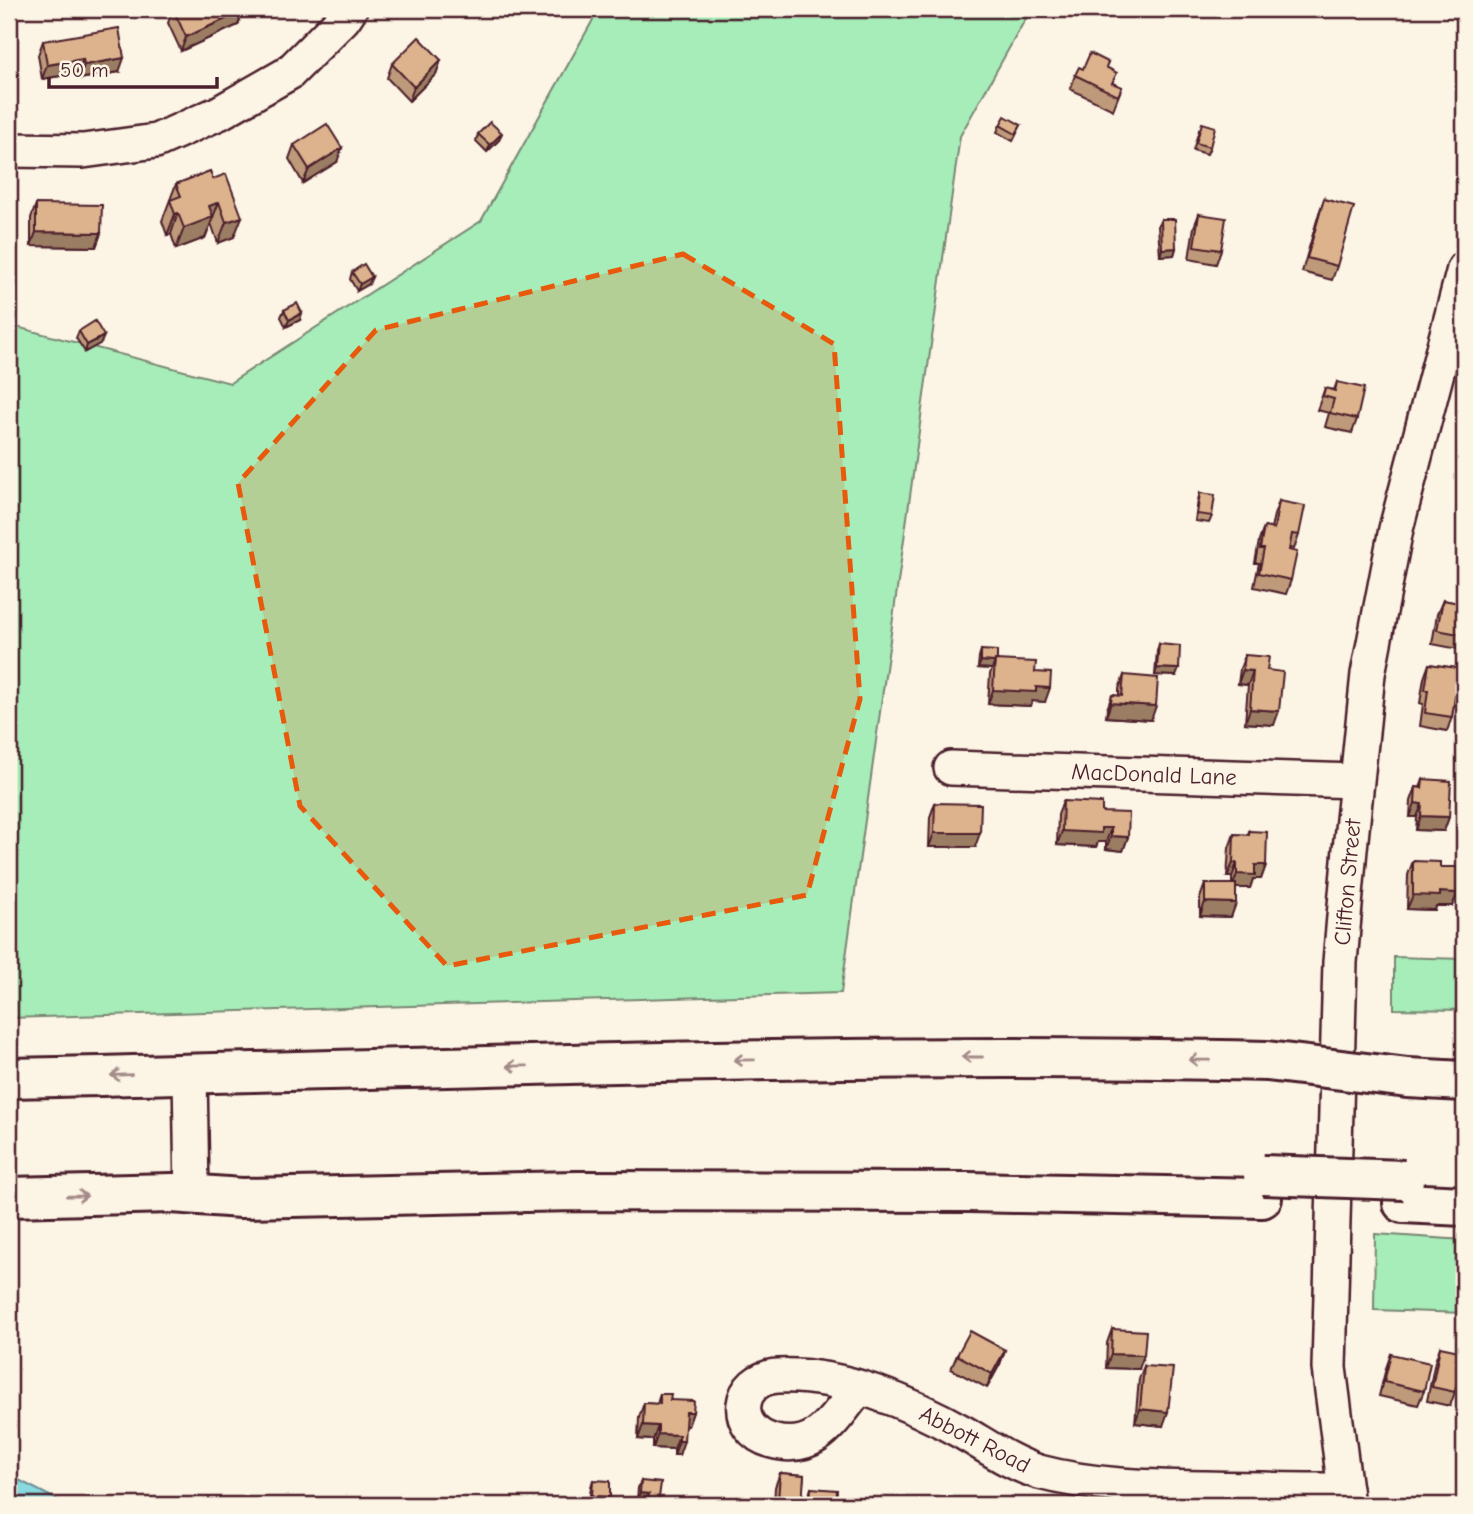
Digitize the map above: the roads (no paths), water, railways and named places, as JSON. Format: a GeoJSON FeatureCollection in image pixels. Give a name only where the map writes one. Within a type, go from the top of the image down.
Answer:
{"type":"FeatureCollection","features":[{"type":"Feature","properties":{"kind":"highway"},"geometry":{"type":"LineString","coordinates":[[9,1078],[922,1057],[1267,1061],[1408,1069],[1464,1081]]}},
{"type":"Feature","properties":{"kind":"highway"},"geometry":{"type":"LineString","coordinates":[[1408,1069],[1464,1061]]}},
{"type":"Feature","properties":{"kind":"highway"},"geometry":{"type":"LineString","coordinates":[[9,1197],[185,1193],[241,1198],[577,1191],[970,1192],[1263,1187],[1404,1192],[1464,1183]]}},
{"type":"Feature","properties":{"kind":"highway"},"geometry":{"type":"LineString","coordinates":[[1404,1192],[1464,1206]]}},
{"type":"Feature","properties":{"kind":"street"},"geometry":{"type":"LineString","coordinates":[[9,150],[83,151],[156,141],[219,113],[289,73],[350,9]]}},
{"type":"Feature","properties":{"kind":"street","name":"Clifton Street"},"geometry":{"type":"LineString","coordinates":[[1346,1497],[1329,1368],[1340,962],[1356,781],[1368,674],[1396,529],[1464,269]]}},
{"type":"Feature","properties":{"kind":"street","name":"MacDonald Lane"},"geometry":{"type":"LineString","coordinates":[[951,768],[1356,781]]}},
{"type":"Feature","properties":{"kind":"street"},"geometry":{"type":"LineString","coordinates":[[185,1193],[190,1073]]}},
{"type":"Feature","properties":{"kind":"street","name":"Abbott Road"},"geometry":{"type":"LineString","coordinates":[[859,1388],[892,1398],[1038,1472],[1076,1480],[1142,1487],[1346,1497]]}},
{"type":"Feature","properties":{"kind":"water"},"geometry":{"type":"Polygon","coordinates":[[[9,1475],[67,1505],[9,1505],[9,1475]]]}}]}
